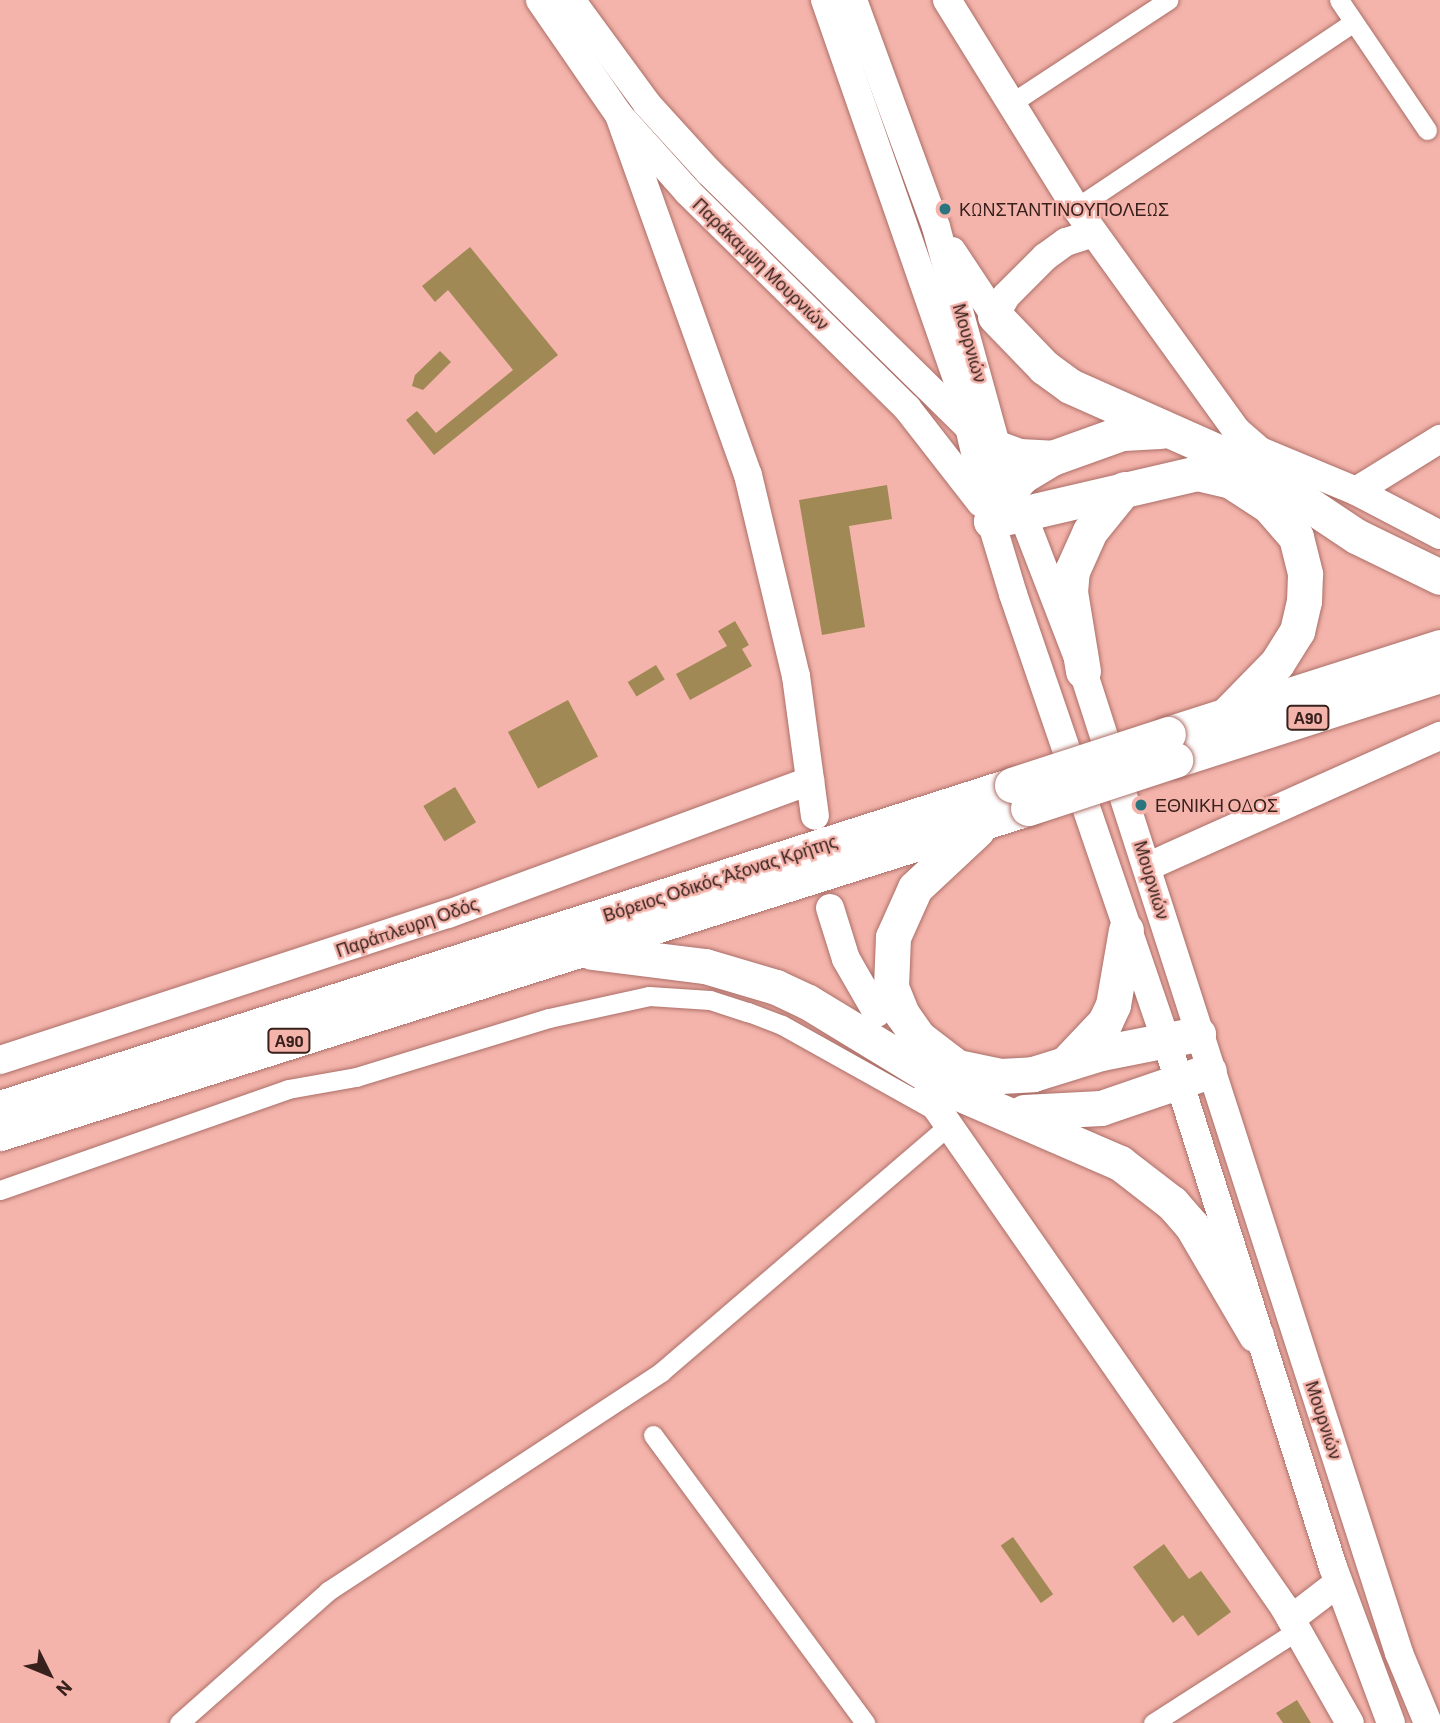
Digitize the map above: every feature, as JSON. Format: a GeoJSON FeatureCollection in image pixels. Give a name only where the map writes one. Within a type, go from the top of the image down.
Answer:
{"type":"FeatureCollection","features":[{"type":"Feature","properties":{"kind":"highway"},"geometry":{"type":"LineString","coordinates":[[995,316],[1044,367],[1070,386],[1254,468],[1356,536],[1402,563],[1440,577]]}},
{"type":"Feature","properties":{"kind":"highway"},"geometry":{"type":"LineString","coordinates":[[985,439],[1035,459],[1052,458],[1122,433],[1171,432]]}},
{"type":"Feature","properties":{"kind":"highway"},"geometry":{"type":"LineString","coordinates":[[1007,507],[1052,458]]}},
{"type":"Feature","properties":{"kind":"highway"},"geometry":{"type":"LineString","coordinates":[[1007,507],[1124,489],[1197,473],[1231,481],[1269,506],[1296,537],[1305,574],[1297,631],[1278,663],[1226,715]]}},
{"type":"Feature","properties":{"kind":"highway"},"geometry":{"type":"LineString","coordinates":[[1083,671],[1070,592],[1072,571],[1090,531],[1124,489]]}},
{"type":"Feature","properties":{"kind":"highway","name":"Βόρειος Οδικός Άξονας Κρήτης"},"geometry":{"type":"LineString","coordinates":[[1172,747],[1226,715],[1440,647]]}},
{"type":"Feature","properties":{"kind":"highway","name":"Βόρειος Οδικός Άξονας Κρήτης"},"geometry":{"type":"LineString","coordinates":[[0,1108],[1020,797],[1172,747],[1440,675]]}},
{"type":"Feature","properties":{"kind":"highway","name":"Βόρειος Οδικός Άξονας Κρήτης"},"geometry":{"type":"LineString","coordinates":[[0,1133],[986,821],[1020,797]]}},
{"type":"Feature","properties":{"kind":"highway"},"geometry":{"type":"LineString","coordinates":[[986,821],[915,888],[893,937],[891,987],[902,1014],[919,1038],[957,1067],[1000,1076],[1033,1074],[1182,1037]]}},
{"type":"Feature","properties":{"kind":"highway"},"geometry":{"type":"LineString","coordinates":[[1063,1066],[1109,1013],[1120,979],[1126,930]]}},
{"type":"Feature","properties":{"kind":"highway"},"geometry":{"type":"LineString","coordinates":[[578,950],[705,966],[776,987],[808,1002],[956,1092],[1119,1163],[1172,1203],[1210,1251],[1256,1335]]}},
{"type":"Feature","properties":{"kind":"highway"},"geometry":{"type":"LineString","coordinates":[[996,1108],[1037,1114],[1101,1108],[1194,1076]]}},
{"type":"Feature","properties":{"kind":"street","name":"Παράκαμψη Μουρνιών"},"geometry":{"type":"LineString","coordinates":[[540,0],[619,115],[688,192],[907,408],[976,494],[1007,507]]}},
{"type":"Feature","properties":{"kind":"street","name":"Παράκαμψη Μουρνιών"},"geometry":{"type":"LineString","coordinates":[[571,0],[647,104],[708,172],[985,439]]}},
{"type":"Feature","properties":{"kind":"street","name":"Μουρνιών"},"geometry":{"type":"LineString","coordinates":[[825,0],[985,439],[1007,507],[1083,671],[1149,866],[1182,1037]]}},
{"type":"Feature","properties":{"kind":"street","name":"Μουρνιών"},"geometry":{"type":"LineString","coordinates":[[853,0],[936,227],[985,439],[1007,507]]}},
{"type":"Feature","properties":{"kind":"street"},"geometry":{"type":"LineString","coordinates":[[947,0],[1013,102],[1076,208],[1236,430],[1260,451],[1356,491],[1440,535]]}},
{"type":"Feature","properties":{"kind":"street"},"geometry":{"type":"LineString","coordinates":[[1013,102],[1168,0]]}},
{"type":"Feature","properties":{"kind":"street"},"geometry":{"type":"LineString","coordinates":[[1339,0],[1427,130]]}},
{"type":"Feature","properties":{"kind":"street"},"geometry":{"type":"LineString","coordinates":[[1076,208],[1354,22]]}},
{"type":"Feature","properties":{"kind":"street"},"geometry":{"type":"LineString","coordinates":[[619,115],[748,475],[796,676],[815,816]]}},
{"type":"Feature","properties":{"kind":"street"},"geometry":{"type":"LineString","coordinates":[[657,220],[708,172]]}},
{"type":"Feature","properties":{"kind":"street"},"geometry":{"type":"LineString","coordinates":[[936,227],[995,316],[1006,296],[1045,257],[1066,242],[1094,233]]}},
{"type":"Feature","properties":{"kind":"street"},"geometry":{"type":"LineString","coordinates":[[1356,491],[1440,439]]}},
{"type":"Feature","properties":{"kind":"street"},"geometry":{"type":"LineString","coordinates":[[1007,507],[1126,930],[1182,1037],[1194,1076],[1256,1335],[1338,1583],[1391,1723]]}},
{"type":"Feature","properties":{"kind":"street"},"geometry":{"type":"LineString","coordinates":[[1149,866],[1440,736]]}},
{"type":"Feature","properties":{"kind":"street","name":"Παράπλευρη Οδός"},"geometry":{"type":"LineString","coordinates":[[0,1060],[448,914],[810,780]]}},
{"type":"Feature","properties":{"kind":"street"},"geometry":{"type":"LineString","coordinates":[[831,908],[846,959],[877,1013]]}},
{"type":"Feature","properties":{"kind":"street"},"geometry":{"type":"LineString","coordinates":[[0,1190],[288,1089],[356,1077],[549,1018],[649,996],[710,1000],[782,1025],[937,1110],[1295,1624],[1350,1723]]}},
{"type":"Feature","properties":{"kind":"street","name":"Μουρνιών"},"geometry":{"type":"LineString","coordinates":[[1194,1076],[1399,1653],[1428,1723]]}},
{"type":"Feature","properties":{"kind":"street"},"geometry":{"type":"LineString","coordinates":[[179,1723],[328,1591],[661,1372],[937,1110]]}},
{"type":"Feature","properties":{"kind":"street"},"geometry":{"type":"LineString","coordinates":[[653,1435],[865,1723]]}},
{"type":"Feature","properties":{"kind":"street"},"geometry":{"type":"LineString","coordinates":[[1153,1723],[1295,1624],[1338,1583]]}},
{"type":"Feature","properties":{"kind":"building"},"geometry":{"type":"Polygon","coordinates":[[[470,247],[558,355],[434,455],[406,420],[417,411],[436,433],[513,370],[448,290],[435,302],[422,286],[470,247]]]}},
{"type":"Feature","properties":{"kind":"building"},"geometry":{"type":"Polygon","coordinates":[[[440,351],[451,362],[423,390],[412,386],[415,375],[440,351]]]}},
{"type":"Feature","properties":{"kind":"building"},"geometry":{"type":"Polygon","coordinates":[[[887,485],[892,519],[849,526],[865,627],[822,635],[799,500],[887,485]]]}},
{"type":"Feature","properties":{"kind":"building"},"geometry":{"type":"Polygon","coordinates":[[[735,621],[749,645],[742,649],[752,666],[690,700],[676,674],[727,646],[718,631],[735,621]]]}},
{"type":"Feature","properties":{"kind":"building"},"geometry":{"type":"Polygon","coordinates":[[[656,665],[665,680],[636,697],[628,682],[656,665]]]}},
{"type":"Feature","properties":{"kind":"building"},"geometry":{"type":"Polygon","coordinates":[[[568,700],[598,757],[538,788],[508,732],[568,700]]]}},
{"type":"Feature","properties":{"kind":"building"},"geometry":{"type":"Polygon","coordinates":[[[455,787],[476,822],[444,841],[423,806],[455,787]]]}},
{"type":"Feature","properties":{"kind":"building"},"geometry":{"type":"Polygon","coordinates":[[[1013,1537],[1053,1594],[1041,1603],[1001,1546],[1013,1537]]]}},
{"type":"Feature","properties":{"kind":"building"},"geometry":{"type":"Polygon","coordinates":[[[1164,1544],[1189,1579],[1201,1571],[1231,1612],[1198,1636],[1183,1615],[1173,1623],[1133,1567],[1164,1544]]]}},
{"type":"Feature","properties":{"kind":"building"},"geometry":{"type":"Polygon","coordinates":[[[1297,1700],[1311,1723],[1283,1723],[1276,1713],[1297,1700]]]}},
{"type":"Feature","properties":{"kind":"place","name":"ΚΩΝΣΤΑΝΤΙΝΟΥΠΟΛΕΩΣ"},"geometry":{"type":"Point","coordinates":[945,209]}},
{"type":"Feature","properties":{"kind":"place","name":"ΕΘΝΙΚΗ ΟΔΟΣ"},"geometry":{"type":"Point","coordinates":[1141,805]}}]}
